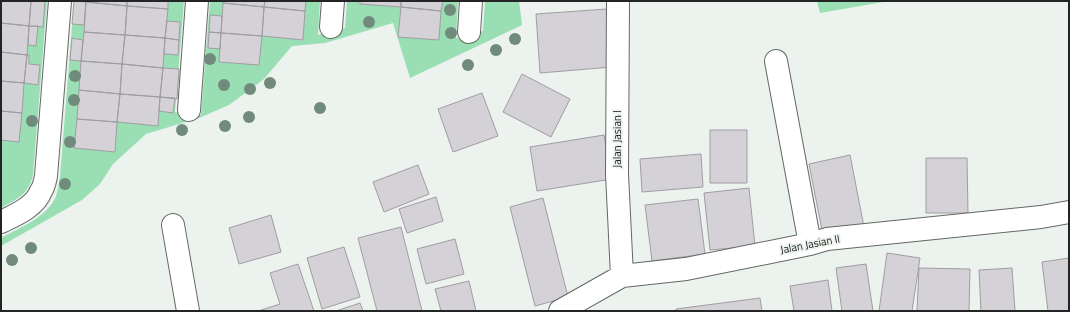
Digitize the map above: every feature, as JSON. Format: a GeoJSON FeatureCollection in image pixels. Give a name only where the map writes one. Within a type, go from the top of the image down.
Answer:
{"type":"FeatureCollection","features":[{"type":"Feature","properties":{"kind":"street"},"geometry":{"type":"LineString","coordinates":[[1,222],[34,202],[41,192],[46,176],[60,1]]}},
{"type":"Feature","properties":{"kind":"street"},"geometry":{"type":"LineString","coordinates":[[189,110],[197,1]]}},
{"type":"Feature","properties":{"kind":"street"},"geometry":{"type":"LineString","coordinates":[[331,27],[333,1]]}},
{"type":"Feature","properties":{"kind":"street"},"geometry":{"type":"LineString","coordinates":[[469,32],[471,1]]}},
{"type":"Feature","properties":{"kind":"street","name":"Jalan Jasian I"},"geometry":{"type":"LineString","coordinates":[[618,1],[616,174],[622,276]]}},
{"type":"Feature","properties":{"kind":"street"},"geometry":{"type":"LineString","coordinates":[[776,61],[810,244]]}},
{"type":"Feature","properties":{"kind":"street","name":"Jalan Jasian II"},"geometry":{"type":"LineString","coordinates":[[560,311],[622,276],[686,269],[810,244],[827,239],[1041,217],[1069,212]]}},
{"type":"Feature","properties":{"kind":"street"},"geometry":{"type":"LineString","coordinates":[[173,225],[188,311]]}},
{"type":"Feature","properties":{"kind":"green space"},"geometry":{"type":"Polygon","coordinates":[[[1,1],[47,1],[33,175],[29,187],[22,195],[1,208],[1,1]]]}},
{"type":"Feature","properties":{"kind":"green space"},"geometry":{"type":"Polygon","coordinates":[[[74,1],[184,1],[175,112],[201,115],[210,1],[320,1],[318,35],[345,28],[347,1],[458,1],[456,38],[483,31],[485,1],[519,1],[522,25],[410,78],[393,23],[325,43],[292,46],[264,79],[229,105],[199,118],[146,134],[113,164],[100,184],[82,200],[1,246],[1,238],[40,216],[52,204],[57,194],[60,177],[74,1]]]}},
{"type":"Feature","properties":{"kind":"green space"},"geometry":{"type":"Polygon","coordinates":[[[817,1],[889,1],[820,13],[817,1]]]}},
{"type":"Feature","properties":{"kind":"building"},"geometry":{"type":"Polygon","coordinates":[[[1,1],[31,1],[29,26],[1,23],[1,1]]]}},
{"type":"Feature","properties":{"kind":"building"},"geometry":{"type":"Polygon","coordinates":[[[31,1],[45,1],[43,27],[29,26],[31,1]]]}},
{"type":"Feature","properties":{"kind":"building"},"geometry":{"type":"Polygon","coordinates":[[[74,1],[86,2],[84,25],[72,24],[74,1]]]}},
{"type":"Feature","properties":{"kind":"building"},"geometry":{"type":"Polygon","coordinates":[[[127,1],[127,6],[86,2],[127,1]]]}},
{"type":"Feature","properties":{"kind":"building"},"geometry":{"type":"Polygon","coordinates":[[[127,1],[168,1],[168,9],[127,6],[127,1]]]}},
{"type":"Feature","properties":{"kind":"building"},"geometry":{"type":"Polygon","coordinates":[[[223,1],[265,1],[264,7],[223,3],[223,1]]]}},
{"type":"Feature","properties":{"kind":"building"},"geometry":{"type":"Polygon","coordinates":[[[265,1],[306,1],[305,11],[264,7],[265,1]]]}},
{"type":"Feature","properties":{"kind":"building"},"geometry":{"type":"Polygon","coordinates":[[[360,1],[401,1],[401,7],[360,4],[360,1]]]}},
{"type":"Feature","properties":{"kind":"building"},"geometry":{"type":"Polygon","coordinates":[[[401,1],[443,1],[441,11],[401,7],[401,1]]]}},
{"type":"Feature","properties":{"kind":"building"},"geometry":{"type":"Polygon","coordinates":[[[86,2],[127,6],[125,35],[84,32],[86,2]]]}},
{"type":"Feature","properties":{"kind":"building"},"geometry":{"type":"Polygon","coordinates":[[[223,3],[264,7],[262,36],[221,33],[223,3]]]}},
{"type":"Feature","properties":{"kind":"building"},"geometry":{"type":"Polygon","coordinates":[[[127,6],[168,9],[165,38],[125,35],[127,6]]]}},
{"type":"Feature","properties":{"kind":"building"},"geometry":{"type":"Polygon","coordinates":[[[264,7],[305,11],[303,40],[262,36],[264,7]]]}},
{"type":"Feature","properties":{"kind":"building"},"geometry":{"type":"Polygon","coordinates":[[[401,7],[441,11],[439,40],[398,37],[401,7]]]}},
{"type":"Feature","properties":{"kind":"building"},"geometry":{"type":"Polygon","coordinates":[[[607,9],[612,67],[540,73],[536,14],[607,9]]]}},
{"type":"Feature","properties":{"kind":"building"},"geometry":{"type":"Polygon","coordinates":[[[210,15],[222,16],[221,33],[209,32],[210,15]]]}},
{"type":"Feature","properties":{"kind":"building"},"geometry":{"type":"Polygon","coordinates":[[[167,21],[180,22],[179,40],[165,38],[167,21]]]}},
{"type":"Feature","properties":{"kind":"building"},"geometry":{"type":"Polygon","coordinates":[[[1,23],[29,26],[27,55],[1,52],[1,23]]]}},
{"type":"Feature","properties":{"kind":"building"},"geometry":{"type":"Polygon","coordinates":[[[29,26],[38,26],[36,46],[28,45],[29,26]]]}},
{"type":"Feature","properties":{"kind":"building"},"geometry":{"type":"Polygon","coordinates":[[[84,32],[125,35],[122,64],[81,61],[84,32]]]}},
{"type":"Feature","properties":{"kind":"building"},"geometry":{"type":"Polygon","coordinates":[[[209,32],[221,33],[220,49],[208,48],[209,32]]]}},
{"type":"Feature","properties":{"kind":"building"},"geometry":{"type":"Polygon","coordinates":[[[221,33],[262,36],[259,65],[219,62],[221,33]]]}},
{"type":"Feature","properties":{"kind":"building"},"geometry":{"type":"Polygon","coordinates":[[[125,35],[165,38],[163,68],[122,64],[125,35]]]}},
{"type":"Feature","properties":{"kind":"building"},"geometry":{"type":"Polygon","coordinates":[[[72,38],[83,40],[81,61],[70,60],[72,38]]]}},
{"type":"Feature","properties":{"kind":"building"},"geometry":{"type":"Polygon","coordinates":[[[165,38],[179,40],[178,55],[164,54],[165,38]]]}},
{"type":"Feature","properties":{"kind":"building"},"geometry":{"type":"Polygon","coordinates":[[[1,52],[27,55],[24,83],[1,81],[1,52]]]}},
{"type":"Feature","properties":{"kind":"building"},"geometry":{"type":"Polygon","coordinates":[[[27,55],[29,55],[29,64],[40,65],[38,85],[24,83],[27,55]]]}},
{"type":"Feature","properties":{"kind":"building"},"geometry":{"type":"Polygon","coordinates":[[[81,61],[122,64],[120,94],[79,90],[81,61]]]}},
{"type":"Feature","properties":{"kind":"building"},"geometry":{"type":"Polygon","coordinates":[[[122,64],[163,68],[160,97],[120,94],[122,64]]]}},
{"type":"Feature","properties":{"kind":"building"},"geometry":{"type":"Polygon","coordinates":[[[163,68],[179,69],[177,99],[160,97],[163,68]]]}},
{"type":"Feature","properties":{"kind":"building"},"geometry":{"type":"Polygon","coordinates":[[[522,74],[570,99],[551,137],[503,112],[522,74]]]}},
{"type":"Feature","properties":{"kind":"building"},"geometry":{"type":"Polygon","coordinates":[[[1,81],[24,83],[22,113],[1,111],[1,81]]]}},
{"type":"Feature","properties":{"kind":"building"},"geometry":{"type":"Polygon","coordinates":[[[79,90],[120,94],[117,122],[77,119],[79,90]]]}},
{"type":"Feature","properties":{"kind":"building"},"geometry":{"type":"Polygon","coordinates":[[[482,93],[498,136],[453,152],[438,109],[482,93]]]}},
{"type":"Feature","properties":{"kind":"building"},"geometry":{"type":"Polygon","coordinates":[[[120,94],[160,97],[158,126],[117,122],[120,94]]]}},
{"type":"Feature","properties":{"kind":"building"},"geometry":{"type":"Polygon","coordinates":[[[160,97],[175,98],[173,113],[159,111],[160,97]]]}},
{"type":"Feature","properties":{"kind":"building"},"geometry":{"type":"Polygon","coordinates":[[[1,111],[22,113],[19,142],[1,140],[1,111]]]}},
{"type":"Feature","properties":{"kind":"building"},"geometry":{"type":"Polygon","coordinates":[[[77,119],[117,122],[115,152],[74,148],[77,119]]]}},
{"type":"Feature","properties":{"kind":"building"},"geometry":{"type":"Polygon","coordinates":[[[710,130],[747,130],[747,183],[710,183],[710,130]]]}},
{"type":"Feature","properties":{"kind":"building"},"geometry":{"type":"Polygon","coordinates":[[[604,135],[612,179],[537,191],[530,147],[604,135]]]}},
{"type":"Feature","properties":{"kind":"building"},"geometry":{"type":"Polygon","coordinates":[[[701,154],[703,187],[642,192],[640,159],[701,154]]]}},
{"type":"Feature","properties":{"kind":"building"},"geometry":{"type":"Polygon","coordinates":[[[850,155],[864,227],[823,235],[809,164],[850,155]]]}},
{"type":"Feature","properties":{"kind":"building"},"geometry":{"type":"Polygon","coordinates":[[[926,158],[967,158],[968,213],[926,213],[926,158]]]}},
{"type":"Feature","properties":{"kind":"building"},"geometry":{"type":"Polygon","coordinates":[[[418,165],[429,194],[384,212],[373,182],[418,165]]]}},
{"type":"Feature","properties":{"kind":"building"},"geometry":{"type":"Polygon","coordinates":[[[749,188],[755,246],[710,250],[704,193],[749,188]]]}},
{"type":"Feature","properties":{"kind":"building"},"geometry":{"type":"Polygon","coordinates":[[[436,197],[443,221],[407,233],[399,209],[436,197]]]}},
{"type":"Feature","properties":{"kind":"building"},"geometry":{"type":"Polygon","coordinates":[[[543,198],[568,297],[535,306],[510,207],[543,198]]]}},
{"type":"Feature","properties":{"kind":"building"},"geometry":{"type":"Polygon","coordinates":[[[698,199],[705,254],[652,261],[645,205],[698,199]]]}},
{"type":"Feature","properties":{"kind":"building"},"geometry":{"type":"Polygon","coordinates":[[[271,215],[281,252],[239,264],[229,228],[271,215]]]}},
{"type":"Feature","properties":{"kind":"building"},"geometry":{"type":"Polygon","coordinates":[[[401,227],[422,311],[377,311],[358,238],[401,227]]]}},
{"type":"Feature","properties":{"kind":"building"},"geometry":{"type":"Polygon","coordinates":[[[455,239],[464,274],[426,284],[417,249],[455,239]]]}},
{"type":"Feature","properties":{"kind":"building"},"geometry":{"type":"Polygon","coordinates":[[[344,247],[360,297],[322,309],[307,258],[344,247]]]}},
{"type":"Feature","properties":{"kind":"building"},"geometry":{"type":"Polygon","coordinates":[[[887,253],[920,258],[912,311],[879,311],[887,253]]]}},
{"type":"Feature","properties":{"kind":"building"},"geometry":{"type":"Polygon","coordinates":[[[1069,258],[1069,311],[1048,311],[1042,262],[1069,258]]]}},
{"type":"Feature","properties":{"kind":"building"},"geometry":{"type":"Polygon","coordinates":[[[298,264],[314,311],[258,311],[280,304],[270,273],[298,264]]]}},
{"type":"Feature","properties":{"kind":"building"},"geometry":{"type":"Polygon","coordinates":[[[866,264],[873,311],[842,311],[836,268],[866,264]]]}},
{"type":"Feature","properties":{"kind":"building"},"geometry":{"type":"Polygon","coordinates":[[[919,268],[970,269],[969,311],[917,311],[919,268]]]}},
{"type":"Feature","properties":{"kind":"building"},"geometry":{"type":"Polygon","coordinates":[[[1012,268],[1015,311],[981,311],[979,270],[1012,268]]]}},
{"type":"Feature","properties":{"kind":"building"},"geometry":{"type":"Polygon","coordinates":[[[828,280],[832,311],[794,311],[790,286],[828,280]]]}},
{"type":"Feature","properties":{"kind":"building"},"geometry":{"type":"Polygon","coordinates":[[[469,281],[476,311],[441,311],[435,289],[469,281]]]}},
{"type":"Feature","properties":{"kind":"building"},"geometry":{"type":"Polygon","coordinates":[[[760,298],[762,311],[676,311],[676,309],[760,298]]]}},
{"type":"Feature","properties":{"kind":"building"},"geometry":{"type":"Polygon","coordinates":[[[360,303],[363,311],[336,311],[360,303]]]}}]}
